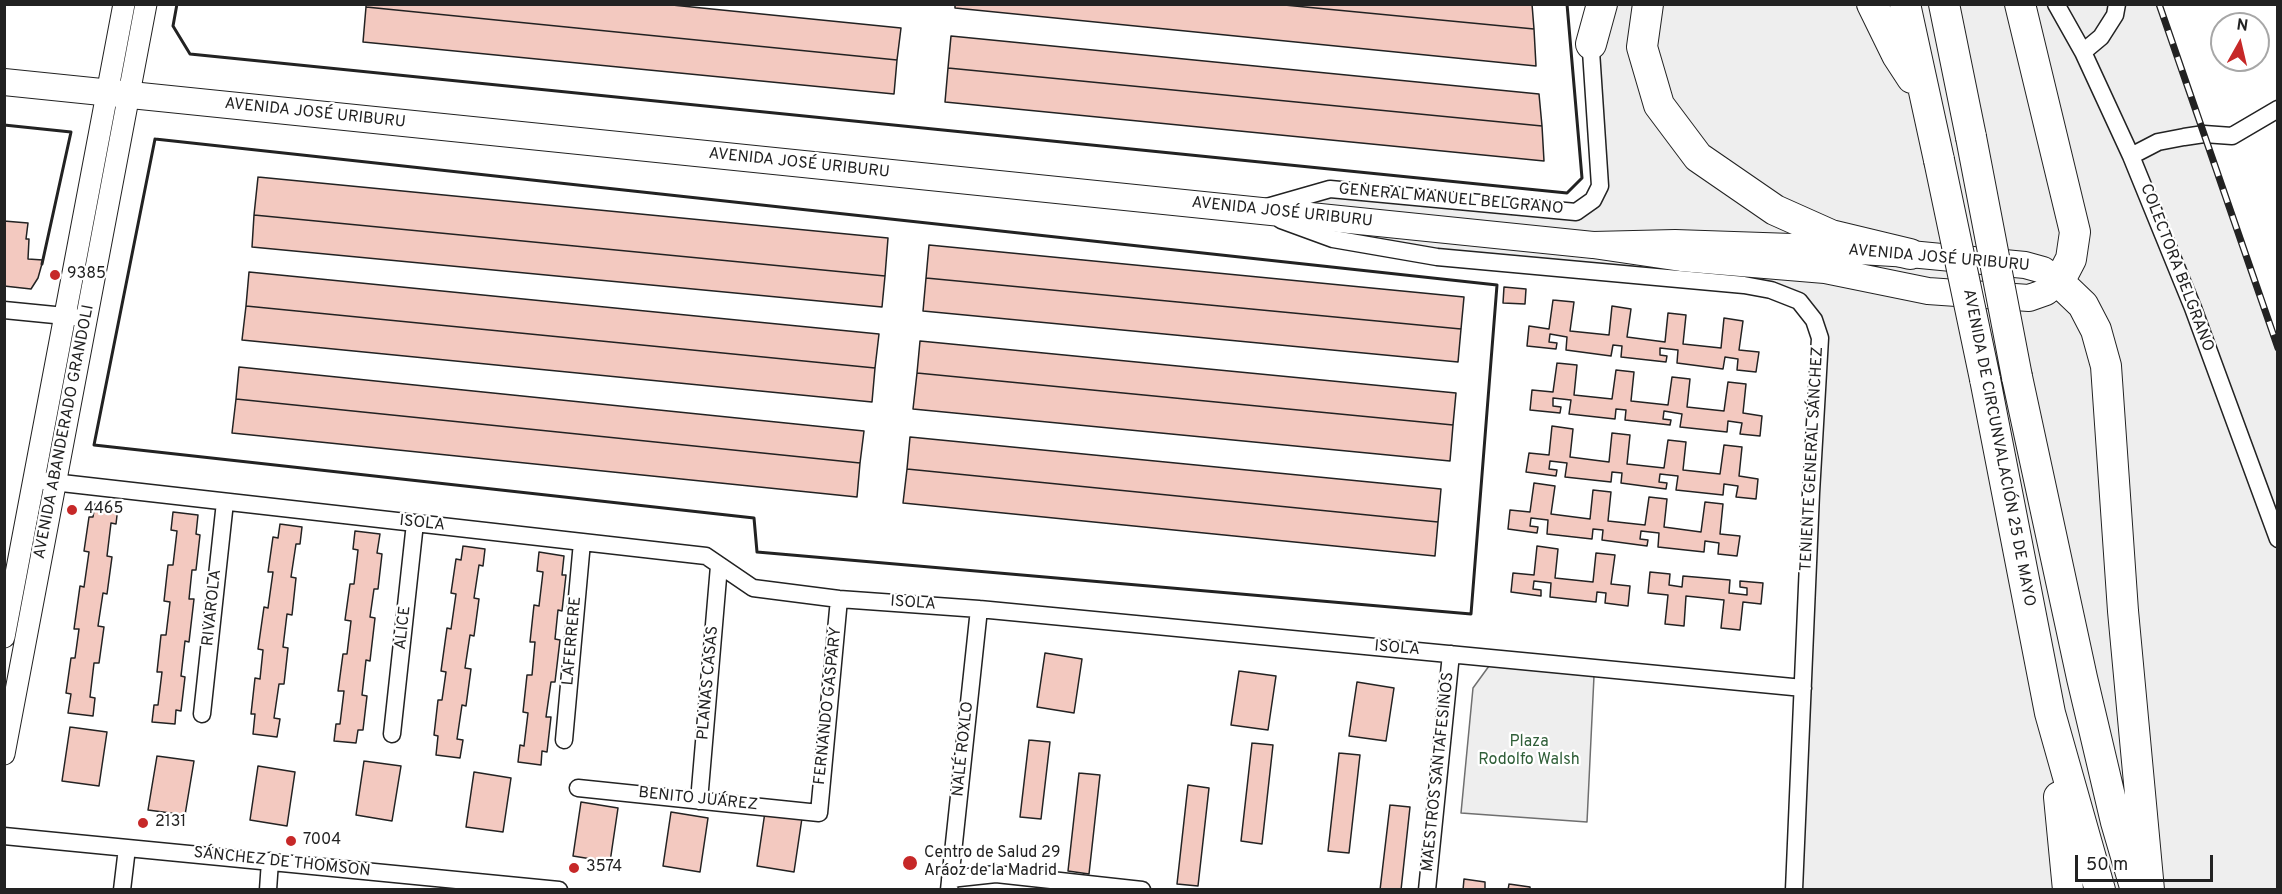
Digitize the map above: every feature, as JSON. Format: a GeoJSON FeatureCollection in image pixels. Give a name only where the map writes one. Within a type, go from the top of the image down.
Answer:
{"type":"FeatureCollection","features":[{"type":"Feature","properties":{"kind":"highway"},"geometry":{"type":"LineString","coordinates":[[1591,44],[1602,4]]}},
{"type":"Feature","properties":{"kind":"highway"},"geometry":{"type":"LineString","coordinates":[[1648,4],[1642,47],[1659,105],[1698,157],[1775,210],[1831,235],[1910,254]]}},
{"type":"Feature","properties":{"kind":"highway"},"geometry":{"type":"LineString","coordinates":[[1872,4],[1897,55],[1924,98]]}},
{"type":"Feature","properties":{"kind":"highway","name":"AVENIDA DE CIRCUNVALACIÓN 25 DE MAYO"},"geometry":{"type":"LineString","coordinates":[[1905,4],[1985,379],[2050,713],[2100,890]]}},
{"type":"Feature","properties":{"kind":"highway","name":"AVENIDA DE CIRCUNVALACIÓN 25 DE MAYO"},"geometry":{"type":"LineString","coordinates":[[1944,4],[2017,377],[2085,689],[2116,822],[2136,890]]}},
{"type":"Feature","properties":{"kind":"highway"},"geometry":{"type":"LineString","coordinates":[[2020,4],[2075,232],[2071,259],[2059,282],[2083,305],[2096,330],[2106,366],[2123,611],[2149,890]]}},
{"type":"Feature","properties":{"kind":"highway"},"geometry":{"type":"LineString","coordinates":[[2050,713],[2068,890]]}},
{"type":"Feature","properties":{"kind":"main road","name":"AVENIDA JOSÉ URIBURU"},"geometry":{"type":"LineString","coordinates":[[4,82],[1593,245],[1682,258],[1825,270],[1928,291],[2029,298],[2046,292],[2059,282],[2043,270],[2025,265],[1910,254],[1676,243],[1593,245]]}},
{"type":"Feature","properties":{"kind":"street","name":"AVENIDA ABANDERADO GRANDOLI"},"geometry":{"type":"LineString","coordinates":[[4,754],[87,318],[119,93],[124,4]]}},
{"type":"Feature","properties":{"kind":"street","name":"AVENIDA ABANDERADO GRANDOLI"},"geometry":{"type":"LineString","coordinates":[[4,638],[66,316],[119,93],[146,4]]}},
{"type":"Feature","properties":{"kind":"street","name":"GENERAL MANUEL BELGRANO"},"geometry":{"type":"LineString","coordinates":[[1255,211],[1330,189],[1576,212],[1593,200],[1600,186],[1588,4]]}},
{"type":"Feature","properties":{"kind":"street","name":"COLECTORA BELGRANO"},"geometry":{"type":"LineString","coordinates":[[2056,4],[2083,52],[2131,156],[2193,308],[2277,539]]}},
{"type":"Feature","properties":{"kind":"street"},"geometry":{"type":"LineString","coordinates":[[2083,52],[2101,38],[2115,15],[2117,4]]}},
{"type":"Feature","properties":{"kind":"street"},"geometry":{"type":"LineString","coordinates":[[2131,156],[2158,142],[2204,134],[2232,136],[2277,109]]}},
{"type":"Feature","properties":{"kind":"street","name":"TENIENTE GENERAL SÁNCHEZ"},"geometry":{"type":"LineString","coordinates":[[1255,211],[1333,239],[1437,257],[1744,285],[1771,290],[1799,301],[1814,320],[1820,338],[1794,890]]}},
{"type":"Feature","properties":{"kind":"street"},"geometry":{"type":"LineString","coordinates":[[4,310],[87,318]]}},
{"type":"Feature","properties":{"kind":"street","name":"ISOLA"},"geometry":{"type":"LineString","coordinates":[[34,479],[706,556],[753,588],[839,599],[979,609],[1803,688]]}},
{"type":"Feature","properties":{"kind":"street","name":"RIVAROLA"},"geometry":{"type":"LineString","coordinates":[[202,714],[225,502]]}},
{"type":"Feature","properties":{"kind":"street","name":"ALICE"},"geometry":{"type":"LineString","coordinates":[[392,734],[415,523]]}},
{"type":"Feature","properties":{"kind":"street","name":"LAFERRERE"},"geometry":{"type":"LineString","coordinates":[[564,740],[582,542]]}},
{"type":"Feature","properties":{"kind":"street","name":"PLANAS CASAS"},"geometry":{"type":"LineString","coordinates":[[699,801],[719,566]]}},
{"type":"Feature","properties":{"kind":"street","name":"FERNANDO GASPARY"},"geometry":{"type":"LineString","coordinates":[[819,813],[839,599]]}},
{"type":"Feature","properties":{"kind":"street","name":"NALÉ ROXLO"},"geometry":{"type":"LineString","coordinates":[[949,884],[979,609]]}},
{"type":"Feature","properties":{"kind":"street","name":"MAESTROS SANTAFESINOS"},"geometry":{"type":"LineString","coordinates":[[1427,890],[1451,654]]}},
{"type":"Feature","properties":{"kind":"street","name":"BENITO JUÁREZ"},"geometry":{"type":"LineString","coordinates":[[578,788],[819,813]]}},
{"type":"Feature","properties":{"kind":"street","name":"SÁNCHEZ DE THOMSON"},"geometry":{"type":"LineString","coordinates":[[4,836],[270,861],[414,883],[559,890]]}},
{"type":"Feature","properties":{"kind":"street"},"geometry":{"type":"LineString","coordinates":[[122,890],[127,848]]}},
{"type":"Feature","properties":{"kind":"street"},"geometry":{"type":"LineString","coordinates":[[268,890],[270,861]]}},
{"type":"Feature","properties":{"kind":"street"},"geometry":{"type":"LineString","coordinates":[[949,884],[996,873],[1142,890]]}},
{"type":"Feature","properties":{"kind":"green space"},"geometry":{"type":"Polygon","coordinates":[[[1588,5],[2159,5],[2277,348],[2277,889],[1794,889],[1814,320],[1771,290],[1437,257],[1255,211],[1330,189],[1576,212],[1593,200],[1588,5]]]}},
{"type":"Feature","properties":{"kind":"green space","name":"Plaza Rodolfo Walsh"},"geometry":{"type":"Polygon","coordinates":[[[1489,666],[1594,676],[1587,822],[1461,813],[1473,688],[1489,666]]]}},
{"type":"Feature","properties":{"kind":"building"},"geometry":{"type":"Polygon","coordinates":[[[366,4],[662,4],[901,28],[897,60],[366,7],[366,4]]]}},
{"type":"Feature","properties":{"kind":"building"},"geometry":{"type":"Polygon","coordinates":[[[955,4],[1274,4],[1534,29],[1536,66],[955,8],[955,4]]]}},
{"type":"Feature","properties":{"kind":"building"},"geometry":{"type":"Polygon","coordinates":[[[1274,4],[1532,4],[1534,29],[1274,4]]]}},
{"type":"Feature","properties":{"kind":"building"},"geometry":{"type":"Polygon","coordinates":[[[366,7],[897,60],[894,94],[363,42],[366,7]]]}},
{"type":"Feature","properties":{"kind":"building"},"geometry":{"type":"Polygon","coordinates":[[[951,36],[1539,94],[1542,126],[948,68],[951,36]]]}},
{"type":"Feature","properties":{"kind":"building"},"geometry":{"type":"Polygon","coordinates":[[[948,68],[1542,126],[1544,161],[945,102],[948,68]]]}},
{"type":"Feature","properties":{"kind":"building"},"geometry":{"type":"Polygon","coordinates":[[[258,177],[888,238],[885,276],[254,215],[258,177]]]}},
{"type":"Feature","properties":{"kind":"building"},"geometry":{"type":"Polygon","coordinates":[[[254,215],[885,276],[882,307],[252,247],[254,215]]]}},
{"type":"Feature","properties":{"kind":"building"},"geometry":{"type":"Polygon","coordinates":[[[4,221],[28,223],[26,239],[29,239],[28,259],[43,260],[38,278],[31,289],[4,286],[4,221]]]}},
{"type":"Feature","properties":{"kind":"building"},"geometry":{"type":"Polygon","coordinates":[[[929,245],[1464,297],[1461,329],[926,278],[929,245]]]}},
{"type":"Feature","properties":{"kind":"building"},"geometry":{"type":"Polygon","coordinates":[[[249,272],[879,334],[875,368],[246,306],[249,272]]]}},
{"type":"Feature","properties":{"kind":"building"},"geometry":{"type":"Polygon","coordinates":[[[926,278],[1461,329],[1458,362],[923,311],[926,278]]]}},
{"type":"Feature","properties":{"kind":"building"},"geometry":{"type":"Polygon","coordinates":[[[1504,287],[1526,289],[1525,304],[1503,303],[1504,287]]]}},
{"type":"Feature","properties":{"kind":"building"},"geometry":{"type":"Polygon","coordinates":[[[1553,300],[1574,302],[1570,331],[1609,335],[1612,306],[1631,309],[1627,337],[1665,342],[1668,313],[1686,315],[1683,344],[1721,348],[1724,318],[1743,321],[1739,350],[1759,352],[1756,372],[1737,370],[1738,359],[1725,357],[1723,369],[1677,363],[1678,350],[1660,348],[1660,355],[1667,356],[1666,362],[1621,357],[1622,346],[1613,345],[1611,356],[1566,350],[1567,337],[1550,334],[1549,342],[1557,343],[1556,349],[1527,346],[1529,326],[1549,329],[1553,300]]]}},
{"type":"Feature","properties":{"kind":"building"},"geometry":{"type":"Polygon","coordinates":[[[246,306],[875,368],[872,402],[242,340],[246,306]]]}},
{"type":"Feature","properties":{"kind":"building"},"geometry":{"type":"Polygon","coordinates":[[[920,341],[1456,393],[1453,425],[917,373],[920,341]]]}},
{"type":"Feature","properties":{"kind":"building"},"geometry":{"type":"Polygon","coordinates":[[[1557,363],[1577,365],[1574,395],[1612,399],[1616,370],[1634,372],[1631,401],[1668,405],[1672,377],[1690,379],[1687,407],[1724,411],[1728,382],[1746,384],[1743,413],[1762,416],[1760,436],[1740,434],[1742,423],[1728,421],[1727,432],[1680,427],[1682,414],[1664,411],[1663,419],[1671,420],[1670,425],[1625,420],[1626,410],[1616,409],[1615,419],[1569,414],[1571,400],[1553,398],[1553,406],[1561,407],[1560,413],[1530,410],[1532,390],[1553,392],[1557,363]]]}},
{"type":"Feature","properties":{"kind":"building"},"geometry":{"type":"Polygon","coordinates":[[[239,367],[864,431],[860,463],[236,399],[239,367]]]}},
{"type":"Feature","properties":{"kind":"building"},"geometry":{"type":"Polygon","coordinates":[[[917,373],[1453,425],[1450,461],[913,409],[917,373]]]}},
{"type":"Feature","properties":{"kind":"building"},"geometry":{"type":"Polygon","coordinates":[[[236,399],[860,463],[857,497],[232,433],[236,399]]]}},
{"type":"Feature","properties":{"kind":"building"},"geometry":{"type":"Polygon","coordinates":[[[1552,426],[1573,429],[1570,457],[1609,462],[1612,433],[1630,435],[1627,464],[1664,468],[1668,440],[1686,442],[1683,470],[1720,474],[1724,445],[1742,447],[1739,476],[1758,479],[1756,499],[1736,497],[1738,486],[1724,484],[1723,495],[1676,490],[1678,476],[1660,474],[1659,482],[1667,483],[1666,489],[1621,483],[1622,473],[1612,472],[1611,482],[1565,477],[1567,463],[1550,461],[1549,469],[1557,470],[1556,476],[1526,472],[1529,453],[1549,455],[1552,426]]]}},
{"type":"Feature","properties":{"kind":"building"},"geometry":{"type":"Polygon","coordinates":[[[910,437],[1441,489],[1438,522],[907,469],[910,437]]]}},
{"type":"Feature","properties":{"kind":"building"},"geometry":{"type":"Polygon","coordinates":[[[907,469],[1438,522],[1435,556],[903,503],[907,469]]]}},
{"type":"Feature","properties":{"kind":"building"},"geometry":{"type":"Polygon","coordinates":[[[1534,483],[1555,486],[1551,514],[1590,519],[1593,490],[1611,492],[1608,521],[1645,525],[1649,497],[1667,499],[1664,527],[1701,532],[1705,502],[1723,504],[1720,534],[1740,536],[1737,556],[1718,554],[1719,543],[1705,541],[1704,552],[1658,547],[1659,533],[1641,531],[1640,539],[1648,540],[1647,546],[1602,540],[1603,530],[1593,529],[1592,539],[1547,534],[1548,520],[1531,518],[1530,526],[1538,527],[1537,533],[1508,529],[1510,510],[1530,512],[1534,483]]]}},
{"type":"Feature","properties":{"kind":"building"},"geometry":{"type":"Polygon","coordinates":[[[95,504],[118,507],[116,524],[111,523],[107,556],[112,557],[107,594],[103,593],[98,626],[104,627],[99,663],[94,663],[90,697],[95,698],[93,716],[68,713],[71,694],[66,693],[71,658],[75,658],[79,629],[74,629],[80,586],[84,587],[89,552],[84,551],[89,517],[93,517],[95,504]]]}},
{"type":"Feature","properties":{"kind":"building"},"geometry":{"type":"Polygon","coordinates":[[[173,512],[198,515],[196,534],[200,535],[196,570],[192,570],[189,599],[194,599],[189,642],[185,641],[181,676],[185,677],[181,711],[176,710],[175,724],[152,722],[154,705],[158,705],[162,672],[157,672],[161,635],[166,635],[170,602],[164,601],[168,565],[173,565],[177,531],[171,530],[173,512]]]}},
{"type":"Feature","properties":{"kind":"building"},"geometry":{"type":"Polygon","coordinates":[[[280,524],[302,527],[300,544],[296,544],[291,577],[296,578],[292,615],[287,614],[283,647],[288,648],[284,684],[279,684],[274,718],[280,719],[277,737],[253,734],[255,714],[251,714],[255,678],[260,679],[263,650],[258,649],[264,607],[268,608],[273,572],[268,572],[273,537],[278,538],[280,524]]]}},
{"type":"Feature","properties":{"kind":"building"},"geometry":{"type":"Polygon","coordinates":[[[355,531],[380,534],[377,553],[382,554],[378,589],[374,589],[370,617],[375,618],[370,661],[366,660],[362,695],[367,696],[363,730],[358,730],[356,743],[334,741],[336,724],[340,724],[344,691],[338,691],[343,654],[347,654],[351,621],[345,620],[350,584],[354,584],[358,550],[353,549],[355,531]]]}},
{"type":"Feature","properties":{"kind":"building"},"geometry":{"type":"Polygon","coordinates":[[[463,546],[485,549],[483,566],[479,565],[474,598],[479,599],[474,636],[470,635],[465,668],[471,669],[466,706],[462,705],[457,739],[463,740],[460,758],[436,755],[438,736],[434,735],[438,700],[442,700],[446,672],[441,671],[447,628],[451,629],[456,594],[451,593],[456,559],[461,560],[463,546]]]}},
{"type":"Feature","properties":{"kind":"building"},"geometry":{"type":"Polygon","coordinates":[[[1537,546],[1558,549],[1555,578],[1593,582],[1596,553],[1615,555],[1611,584],[1630,586],[1628,606],[1605,603],[1606,593],[1597,592],[1596,602],[1550,597],[1551,583],[1534,581],[1533,589],[1541,590],[1541,596],[1511,592],[1513,573],[1534,575],[1537,546]]]}},
{"type":"Feature","properties":{"kind":"building"},"geometry":{"type":"Polygon","coordinates":[[[539,552],[564,556],[562,575],[566,575],[562,611],[558,610],[555,639],[560,640],[555,682],[551,682],[546,717],[551,717],[547,752],[542,751],[541,765],[518,762],[520,745],[524,746],[528,713],[523,712],[527,675],[532,675],[535,642],[530,642],[534,605],[539,606],[543,572],[537,571],[539,552]]]}},
{"type":"Feature","properties":{"kind":"building"},"geometry":{"type":"Polygon","coordinates":[[[1650,572],[1670,574],[1669,585],[1682,587],[1683,576],[1730,580],[1729,593],[1747,595],[1747,588],[1740,587],[1740,581],[1763,583],[1761,604],[1743,602],[1740,630],[1721,628],[1724,600],[1686,596],[1684,626],[1665,624],[1668,595],[1648,593],[1650,572]]]}},
{"type":"Feature","properties":{"kind":"building"},"geometry":{"type":"Polygon","coordinates":[[[1045,653],[1082,659],[1074,713],[1037,707],[1045,653]]]}},
{"type":"Feature","properties":{"kind":"building"},"geometry":{"type":"Polygon","coordinates":[[[1239,671],[1276,676],[1268,730],[1231,725],[1239,671]]]}},
{"type":"Feature","properties":{"kind":"building"},"geometry":{"type":"Polygon","coordinates":[[[1357,682],[1394,688],[1386,741],[1349,736],[1357,682]]]}},
{"type":"Feature","properties":{"kind":"building"},"geometry":{"type":"Polygon","coordinates":[[[70,727],[107,732],[99,786],[62,781],[70,727]]]}},
{"type":"Feature","properties":{"kind":"building"},"geometry":{"type":"Polygon","coordinates":[[[1029,740],[1050,742],[1041,819],[1020,817],[1029,740]]]}},
{"type":"Feature","properties":{"kind":"building"},"geometry":{"type":"Polygon","coordinates":[[[1252,743],[1273,745],[1262,844],[1241,841],[1252,743]]]}},
{"type":"Feature","properties":{"kind":"building"},"geometry":{"type":"Polygon","coordinates":[[[1339,753],[1360,755],[1349,853],[1328,851],[1339,753]]]}},
{"type":"Feature","properties":{"kind":"building"},"geometry":{"type":"Polygon","coordinates":[[[157,756],[194,761],[185,815],[148,810],[157,756]]]}},
{"type":"Feature","properties":{"kind":"building"},"geometry":{"type":"Polygon","coordinates":[[[364,761],[401,766],[392,821],[356,815],[364,761]]]}},
{"type":"Feature","properties":{"kind":"building"},"geometry":{"type":"Polygon","coordinates":[[[258,766],[295,772],[287,826],[250,820],[258,766]]]}},
{"type":"Feature","properties":{"kind":"building"},"geometry":{"type":"Polygon","coordinates":[[[474,772],[511,778],[503,832],[466,827],[474,772]]]}},
{"type":"Feature","properties":{"kind":"building"},"geometry":{"type":"Polygon","coordinates":[[[1079,773],[1100,775],[1089,874],[1068,871],[1079,773]]]}},
{"type":"Feature","properties":{"kind":"building"},"geometry":{"type":"Polygon","coordinates":[[[1188,785],[1209,788],[1198,886],[1177,884],[1188,785]]]}},
{"type":"Feature","properties":{"kind":"building"},"geometry":{"type":"Polygon","coordinates":[[[581,802],[618,808],[610,862],[573,856],[581,802]]]}},
{"type":"Feature","properties":{"kind":"building"},"geometry":{"type":"Polygon","coordinates":[[[1390,805],[1410,807],[1401,890],[1380,890],[1390,805]]]}},
{"type":"Feature","properties":{"kind":"building"},"geometry":{"type":"Polygon","coordinates":[[[671,812],[708,818],[700,872],[663,866],[671,812]]]}},
{"type":"Feature","properties":{"kind":"building"},"geometry":{"type":"Polygon","coordinates":[[[765,812],[802,818],[794,872],[757,866],[765,812]]]}},
{"type":"Feature","properties":{"kind":"building"},"geometry":{"type":"Polygon","coordinates":[[[1464,879],[1485,882],[1485,890],[1463,890],[1464,879]]]}},
{"type":"Feature","properties":{"kind":"building"},"geometry":{"type":"Polygon","coordinates":[[[1509,884],[1530,887],[1530,890],[1508,890],[1509,884]]]}},
{"type":"Feature","properties":{"kind":"railway"},"geometry":{"type":"LineString","coordinates":[[2159,4],[2278,348]]}},
{"type":"Feature","properties":{"kind":"wall"},"geometry":{"type":"LineString","coordinates":[[177,4],[173,26],[190,54],[1567,193],[1582,178],[1567,4]]}},
{"type":"Feature","properties":{"kind":"wall"},"geometry":{"type":"LineString","coordinates":[[4,125],[71,132],[42,264]]}},
{"type":"Feature","properties":{"kind":"wall"},"geometry":{"type":"LineString","coordinates":[[155,139],[1497,285],[1471,614],[757,552],[754,518],[94,445],[155,139]]}},
{"type":"Feature","properties":{"kind":"place","name":"9385"},"geometry":{"type":"Point","coordinates":[55,275]}},
{"type":"Feature","properties":{"kind":"place","name":"4465"},"geometry":{"type":"Point","coordinates":[72,510]}},
{"type":"Feature","properties":{"kind":"place","name":"2131"},"geometry":{"type":"Point","coordinates":[143,823]}},
{"type":"Feature","properties":{"kind":"place","name":"7004"},"geometry":{"type":"Point","coordinates":[291,841]}},
{"type":"Feature","properties":{"kind":"place","name":"Centro de Salud 29 Aráoz de la Madrid"},"geometry":{"type":"Point","coordinates":[910,863]}},
{"type":"Feature","properties":{"kind":"place","name":"3574"},"geometry":{"type":"Point","coordinates":[574,868]}}]}
